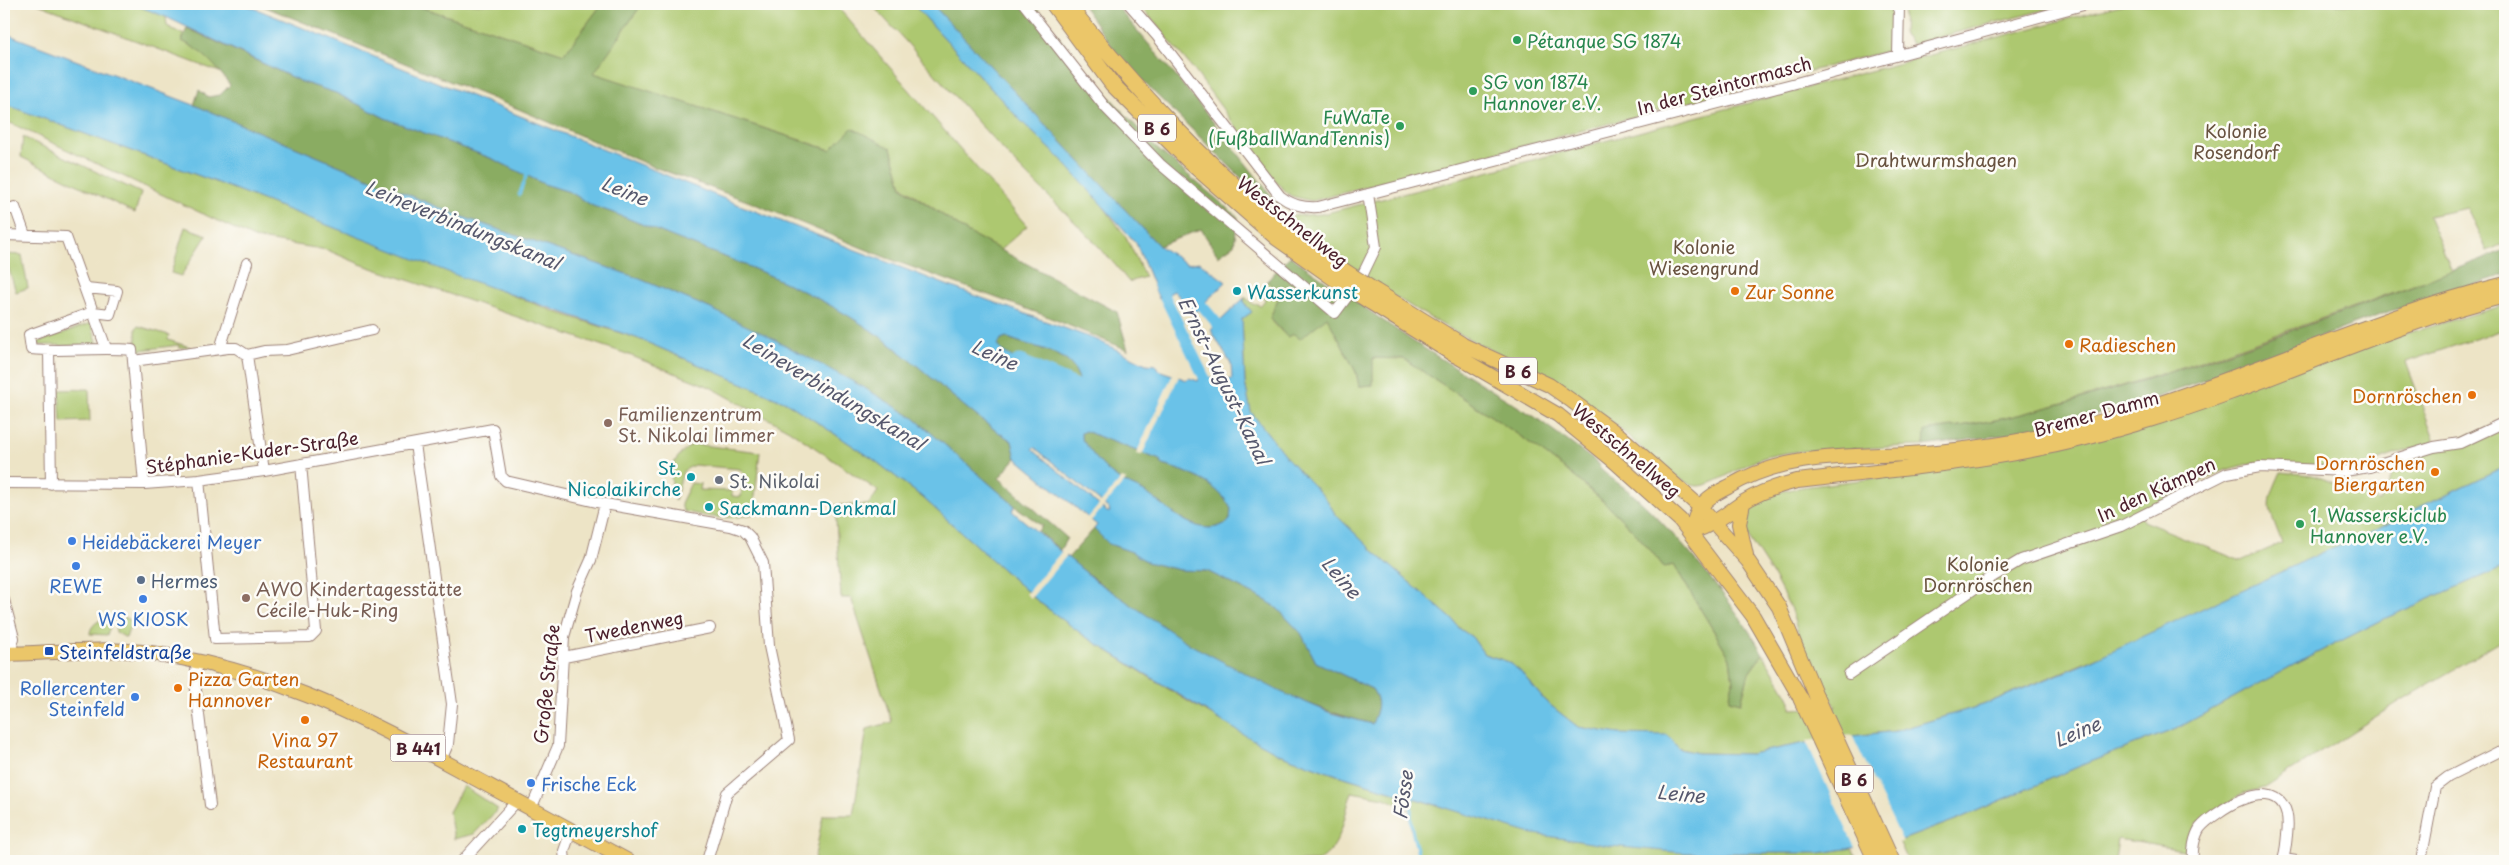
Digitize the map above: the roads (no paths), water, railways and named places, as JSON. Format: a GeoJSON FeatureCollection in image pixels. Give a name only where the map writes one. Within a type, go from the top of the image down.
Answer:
{"type":"FeatureCollection","features":[{"type":"Feature","properties":{"kind":"highway","name":"Westschnellweg"},"geometry":{"type":"LineString","coordinates":[[1053,4],[1112,84],[1189,161],[1277,238],[1341,275],[1458,349]]}},
{"type":"Feature","properties":{"kind":"highway","name":"Westschnellweg"},"geometry":{"type":"LineString","coordinates":[[1067,4],[1125,75],[1201,153],[1284,228],[1341,275]]}},
{"type":"Feature","properties":{"kind":"highway","name":"Westschnellweg"},"geometry":{"type":"LineString","coordinates":[[1817,698],[1892,861]]}},
{"type":"Feature","properties":{"kind":"highway","name":"Westschnellweg"},"geometry":{"type":"LineString","coordinates":[[1801,699],[1876,861]]}},
{"type":"Feature","properties":{"kind":"main road","name":"Bremer Damm"},"geometry":{"type":"LineString","coordinates":[[1934,458],[2046,436],[2130,413],[2240,376],[2400,316],[2505,284]]}},
{"type":"Feature","properties":{"kind":"main road","name":"Bremer Damm"},"geometry":{"type":"LineString","coordinates":[[1692,532],[1716,523],[1742,503],[1758,494],[1797,481],[1934,458],[2048,447],[2151,419],[2396,330],[2505,296]]}},
{"type":"Feature","properties":{"kind":"main road","name":"Westschnellweg"},"geometry":{"type":"LineString","coordinates":[[1458,349],[1549,386],[1616,433],[1700,507],[1748,561],[1779,607],[1817,698]]}},
{"type":"Feature","properties":{"kind":"main road","name":"Westschnellweg"},"geometry":{"type":"LineString","coordinates":[[1458,349],[1558,416],[1609,456],[1692,532],[1753,616],[1801,699]]}},
{"type":"Feature","properties":{"kind":"main road","name":"Bremer Damm"},"geometry":{"type":"LineString","coordinates":[[1700,507],[1718,492],[1760,470],[1803,459],[1912,461]]}},
{"type":"Feature","properties":{"kind":"main road"},"geometry":{"type":"LineString","coordinates":[[1677,486],[1696,496],[1710,496],[1718,492]]}},
{"type":"Feature","properties":{"kind":"main road"},"geometry":{"type":"LineString","coordinates":[[1742,503],[1739,524],[1748,561]]}},
{"type":"Feature","properties":{"kind":"main road","name":"Westschnellweg"},"geometry":{"type":"LineString","coordinates":[[1692,532],[1700,507]]}},
{"type":"Feature","properties":{"kind":"main road","name":"B 441"},"geometry":{"type":"LineString","coordinates":[[7,654],[115,650],[197,660],[233,668],[299,690],[370,722],[628,861]]}},
{"type":"Feature","properties":{"kind":"street"},"geometry":{"type":"LineString","coordinates":[[1024,4],[1104,107],[1160,164],[1335,313],[1361,278],[1376,247],[1368,194]]}},
{"type":"Feature","properties":{"kind":"street","name":"In der Steintormasch"},"geometry":{"type":"LineString","coordinates":[[1129,4],[1157,36],[1280,196],[1290,203],[1306,208],[1318,207],[1368,194],[2088,4]]}},
{"type":"Feature","properties":{"kind":"street"},"geometry":{"type":"LineString","coordinates":[[1898,55],[1899,4]]}},
{"type":"Feature","properties":{"kind":"street"},"geometry":{"type":"LineString","coordinates":[[4,210],[15,207],[25,235]]}},
{"type":"Feature","properties":{"kind":"street"},"geometry":{"type":"LineString","coordinates":[[4,235],[66,237],[86,288],[106,348]]}},
{"type":"Feature","properties":{"kind":"street"},"geometry":{"type":"LineString","coordinates":[[220,349],[247,263]]}},
{"type":"Feature","properties":{"kind":"street"},"geometry":{"type":"LineString","coordinates":[[86,288],[117,290],[110,314],[93,312],[29,335],[30,349],[49,351],[106,348],[132,350],[142,436],[144,484]]}},
{"type":"Feature","properties":{"kind":"street"},"geometry":{"type":"LineString","coordinates":[[133,361],[220,349],[236,348],[247,355],[264,351],[287,350],[372,330]]}},
{"type":"Feature","properties":{"kind":"street"},"geometry":{"type":"LineString","coordinates":[[49,351],[51,484]]}},
{"type":"Feature","properties":{"kind":"street"},"geometry":{"type":"LineString","coordinates":[[247,355],[264,470]]}},
{"type":"Feature","properties":{"kind":"street","name":"In den Kämpen"},"geometry":{"type":"LineString","coordinates":[[1850,674],[1987,580],[2021,560],[2121,526],[2227,473],[2260,467],[2345,471],[2369,467],[2434,447],[2460,443],[2505,422]]}},
{"type":"Feature","properties":{"kind":"street","name":"Stéphanie-Kuder-Straße"},"geometry":{"type":"LineString","coordinates":[[4,483],[144,484],[199,480],[493,430],[501,476],[506,481],[605,504]]}},
{"type":"Feature","properties":{"kind":"street"},"geometry":{"type":"LineString","coordinates":[[414,444],[452,704],[448,744],[441,760]]}},
{"type":"Feature","properties":{"kind":"street"},"geometry":{"type":"LineString","coordinates":[[199,480],[215,639],[310,637],[316,631],[301,464]]}},
{"type":"Feature","properties":{"kind":"street"},"geometry":{"type":"LineString","coordinates":[[605,504],[731,526],[743,530],[750,537],[763,563],[769,646],[789,740],[727,793],[708,861]]}},
{"type":"Feature","properties":{"kind":"street","name":"Große Straße"},"geometry":{"type":"LineString","coordinates":[[531,809],[556,755],[560,740],[564,637],[577,591],[591,560],[605,504]]}},
{"type":"Feature","properties":{"kind":"street"},"geometry":{"type":"LineString","coordinates":[[4,600],[9,638],[7,654]]}},
{"type":"Feature","properties":{"kind":"street","name":"Twedenweg"},"geometry":{"type":"LineString","coordinates":[[564,657],[710,628]]}},
{"type":"Feature","properties":{"kind":"street"},"geometry":{"type":"LineString","coordinates":[[197,660],[195,682],[210,805]]}},
{"type":"Feature","properties":{"kind":"street"},"geometry":{"type":"LineString","coordinates":[[2421,861],[2435,787],[2448,777],[2505,751]]}},
{"type":"Feature","properties":{"kind":"street"},"geometry":{"type":"LineString","coordinates":[[2193,861],[2194,841],[2200,828],[2234,803],[2258,794],[2271,796],[2283,806],[2288,816],[2283,860],[2296,861]]}},
{"type":"Feature","properties":{"kind":"street"},"geometry":{"type":"LineString","coordinates":[[462,861],[517,801]]}},
{"type":"Feature","properties":{"kind":"street"},"geometry":{"type":"LineString","coordinates":[[565,861],[564,851],[572,831]]}},
{"type":"Feature","properties":{"kind":"water","name":"Leineverbindungskanal"},"geometry":{"type":"Polygon","coordinates":[[[133,4],[244,4],[747,208],[949,286],[1097,340],[1146,364],[1156,365],[1158,370],[1187,380],[1189,378],[1198,381],[1200,377],[1196,370],[1203,368],[1210,378],[1217,382],[1232,379],[1231,364],[1211,330],[1244,298],[1244,303],[1252,312],[1242,319],[1245,383],[1251,412],[1287,458],[1327,500],[1335,514],[1372,550],[1452,619],[1460,629],[1472,637],[1484,654],[1509,662],[1521,672],[1545,701],[1578,727],[1619,734],[1668,735],[1679,749],[1698,753],[1750,754],[1826,739],[1896,731],[1983,705],[2079,666],[2330,549],[2361,538],[2403,515],[2505,466],[2505,566],[2386,618],[2299,662],[2176,729],[2087,763],[1958,819],[1899,841],[1819,853],[1685,853],[1610,846],[1528,833],[1328,772],[1279,754],[1241,733],[1086,637],[1039,602],[922,497],[873,459],[786,402],[639,339],[461,277],[216,182],[4,104],[4,33],[194,105],[457,215],[635,277],[709,308],[766,335],[863,387],[914,418],[1015,506],[1012,511],[1096,581],[1191,645],[1281,692],[1331,713],[1372,724],[1378,702],[1372,689],[1316,662],[1301,633],[1278,609],[1267,601],[1207,571],[1180,570],[1147,562],[1132,552],[1109,544],[1094,529],[1097,525],[1016,458],[1012,441],[979,418],[885,340],[836,309],[785,282],[625,217],[593,206],[570,192],[544,184],[493,159],[385,118],[336,93],[302,82],[166,17],[133,4]],[[1006,337],[1001,339],[998,345],[1002,351],[1029,368],[1062,383],[1080,383],[1076,371],[1060,356],[1006,337]],[[1085,431],[1081,433],[1081,438],[1090,450],[1112,474],[1146,493],[1187,522],[1209,528],[1220,526],[1230,520],[1231,509],[1226,500],[1219,492],[1202,480],[1162,465],[1160,460],[1085,431]],[[1034,447],[1032,449],[1107,512],[1110,512],[1109,509],[1034,447]]]}},
{"type":"Feature","properties":{"kind":"water"},"geometry":{"type":"Polygon","coordinates":[[[913,4],[932,4],[1159,246],[1187,264],[1199,262],[1226,282],[1194,313],[1174,291],[1159,299],[1136,243],[1061,159],[1022,122],[913,4]]]}},
{"type":"Feature","properties":{"kind":"waterway"},"geometry":{"type":"LineString","coordinates":[[519,195],[528,172]]}},
{"type":"Feature","properties":{"kind":"waterway","name":"Ernst-August-Kanal"},"geometry":{"type":"LineString","coordinates":[[1158,283],[1207,383]]}},
{"type":"Feature","properties":{"kind":"waterway","name":"Ernst-August-Kanal"},"geometry":{"type":"LineString","coordinates":[[1193,295],[1226,334]]}},
{"type":"Feature","properties":{"kind":"waterway","name":"Leine"},"geometry":{"type":"LineString","coordinates":[[1019,364],[1086,393]]}},
{"type":"Feature","properties":{"kind":"waterway","name":"Fösse"},"geometry":{"type":"LineString","coordinates":[[1413,796],[1412,829],[1421,861]]}},
{"type":"Feature","properties":{"kind":"place","name":"Pétanque SG 1874"},"geometry":{"type":"Point","coordinates":[1517,40]}},
{"type":"Feature","properties":{"kind":"place","name":"SG von 1874 Hannover e.V."},"geometry":{"type":"Point","coordinates":[1473,91]}},
{"type":"Feature","properties":{"kind":"place","name":"FuWaTe (FußballWandTennis)"},"geometry":{"type":"Point","coordinates":[1400,126]}},
{"type":"Feature","properties":{"kind":"place","name":"Wasserkunst"},"geometry":{"type":"Point","coordinates":[1237,291]}},
{"type":"Feature","properties":{"kind":"place","name":"Zur Sonne"},"geometry":{"type":"Point","coordinates":[1735,291]}},
{"type":"Feature","properties":{"kind":"place","name":"Radieschen"},"geometry":{"type":"Point","coordinates":[2069,344]}},
{"type":"Feature","properties":{"kind":"place","name":"Dornröschen"},"geometry":{"type":"Point","coordinates":[2472,395]}},
{"type":"Feature","properties":{"kind":"place","name":"Familienzentrum St. Nikolai limmer"},"geometry":{"type":"Point","coordinates":[608,423]}},
{"type":"Feature","properties":{"kind":"place","name":"Dornröschen Biergarten"},"geometry":{"type":"Point","coordinates":[2435,472]}},
{"type":"Feature","properties":{"kind":"place","name":"St. Nicolaikirche"},"geometry":{"type":"Point","coordinates":[691,477]}},
{"type":"Feature","properties":{"kind":"place","name":"St. Nikolai"},"geometry":{"type":"Point","coordinates":[719,480]}},
{"type":"Feature","properties":{"kind":"place","name":"Sackmann-Denkmal"},"geometry":{"type":"Point","coordinates":[709,507]}},
{"type":"Feature","properties":{"kind":"place","name":"1. Wasserskiclub Hannover e.V."},"geometry":{"type":"Point","coordinates":[2300,524]}},
{"type":"Feature","properties":{"kind":"place","name":"Heidebäckerei Meyer"},"geometry":{"type":"Point","coordinates":[72,541]}},
{"type":"Feature","properties":{"kind":"place","name":"REWE"},"geometry":{"type":"Point","coordinates":[76,566]}},
{"type":"Feature","properties":{"kind":"place","name":"Hermes"},"geometry":{"type":"Point","coordinates":[141,580]}},
{"type":"Feature","properties":{"kind":"place","name":"AWO Kindertagesstätte Cécile-Huk-Ring"},"geometry":{"type":"Point","coordinates":[246,598]}},
{"type":"Feature","properties":{"kind":"place","name":"WS KIOSK"},"geometry":{"type":"Point","coordinates":[143,599]}},
{"type":"Feature","properties":{"kind":"place","name":"Steinfeldstraße"},"geometry":{"type":"Point","coordinates":[49,651]}},
{"type":"Feature","properties":{"kind":"place","name":"Pizza Garten Hannover"},"geometry":{"type":"Point","coordinates":[178,688]}},
{"type":"Feature","properties":{"kind":"place","name":"Rollercenter Steinfeld"},"geometry":{"type":"Point","coordinates":[135,697]}},
{"type":"Feature","properties":{"kind":"place","name":"Vina 97 Restaurant"},"geometry":{"type":"Point","coordinates":[305,720]}},
{"type":"Feature","properties":{"kind":"place","name":"Frische Eck"},"geometry":{"type":"Point","coordinates":[531,783]}},
{"type":"Feature","properties":{"kind":"place","name":"Tegtmeyershof"},"geometry":{"type":"Point","coordinates":[522,829]}},
{"type":"Feature","properties":{"kind":"park label","name":"Kolonie Rosendorf"},"geometry":{"type":"Point","coordinates":[2236,140]}},
{"type":"Feature","properties":{"kind":"park label","name":"Drahtwurmshagen"},"geometry":{"type":"Point","coordinates":[1936,159]}},
{"type":"Feature","properties":{"kind":"park label","name":"Kolonie Wiesengrund"},"geometry":{"type":"Point","coordinates":[1704,256]}},
{"type":"Feature","properties":{"kind":"park label","name":"Kolonie Dornröschen"},"geometry":{"type":"Point","coordinates":[1978,573]}}]}
